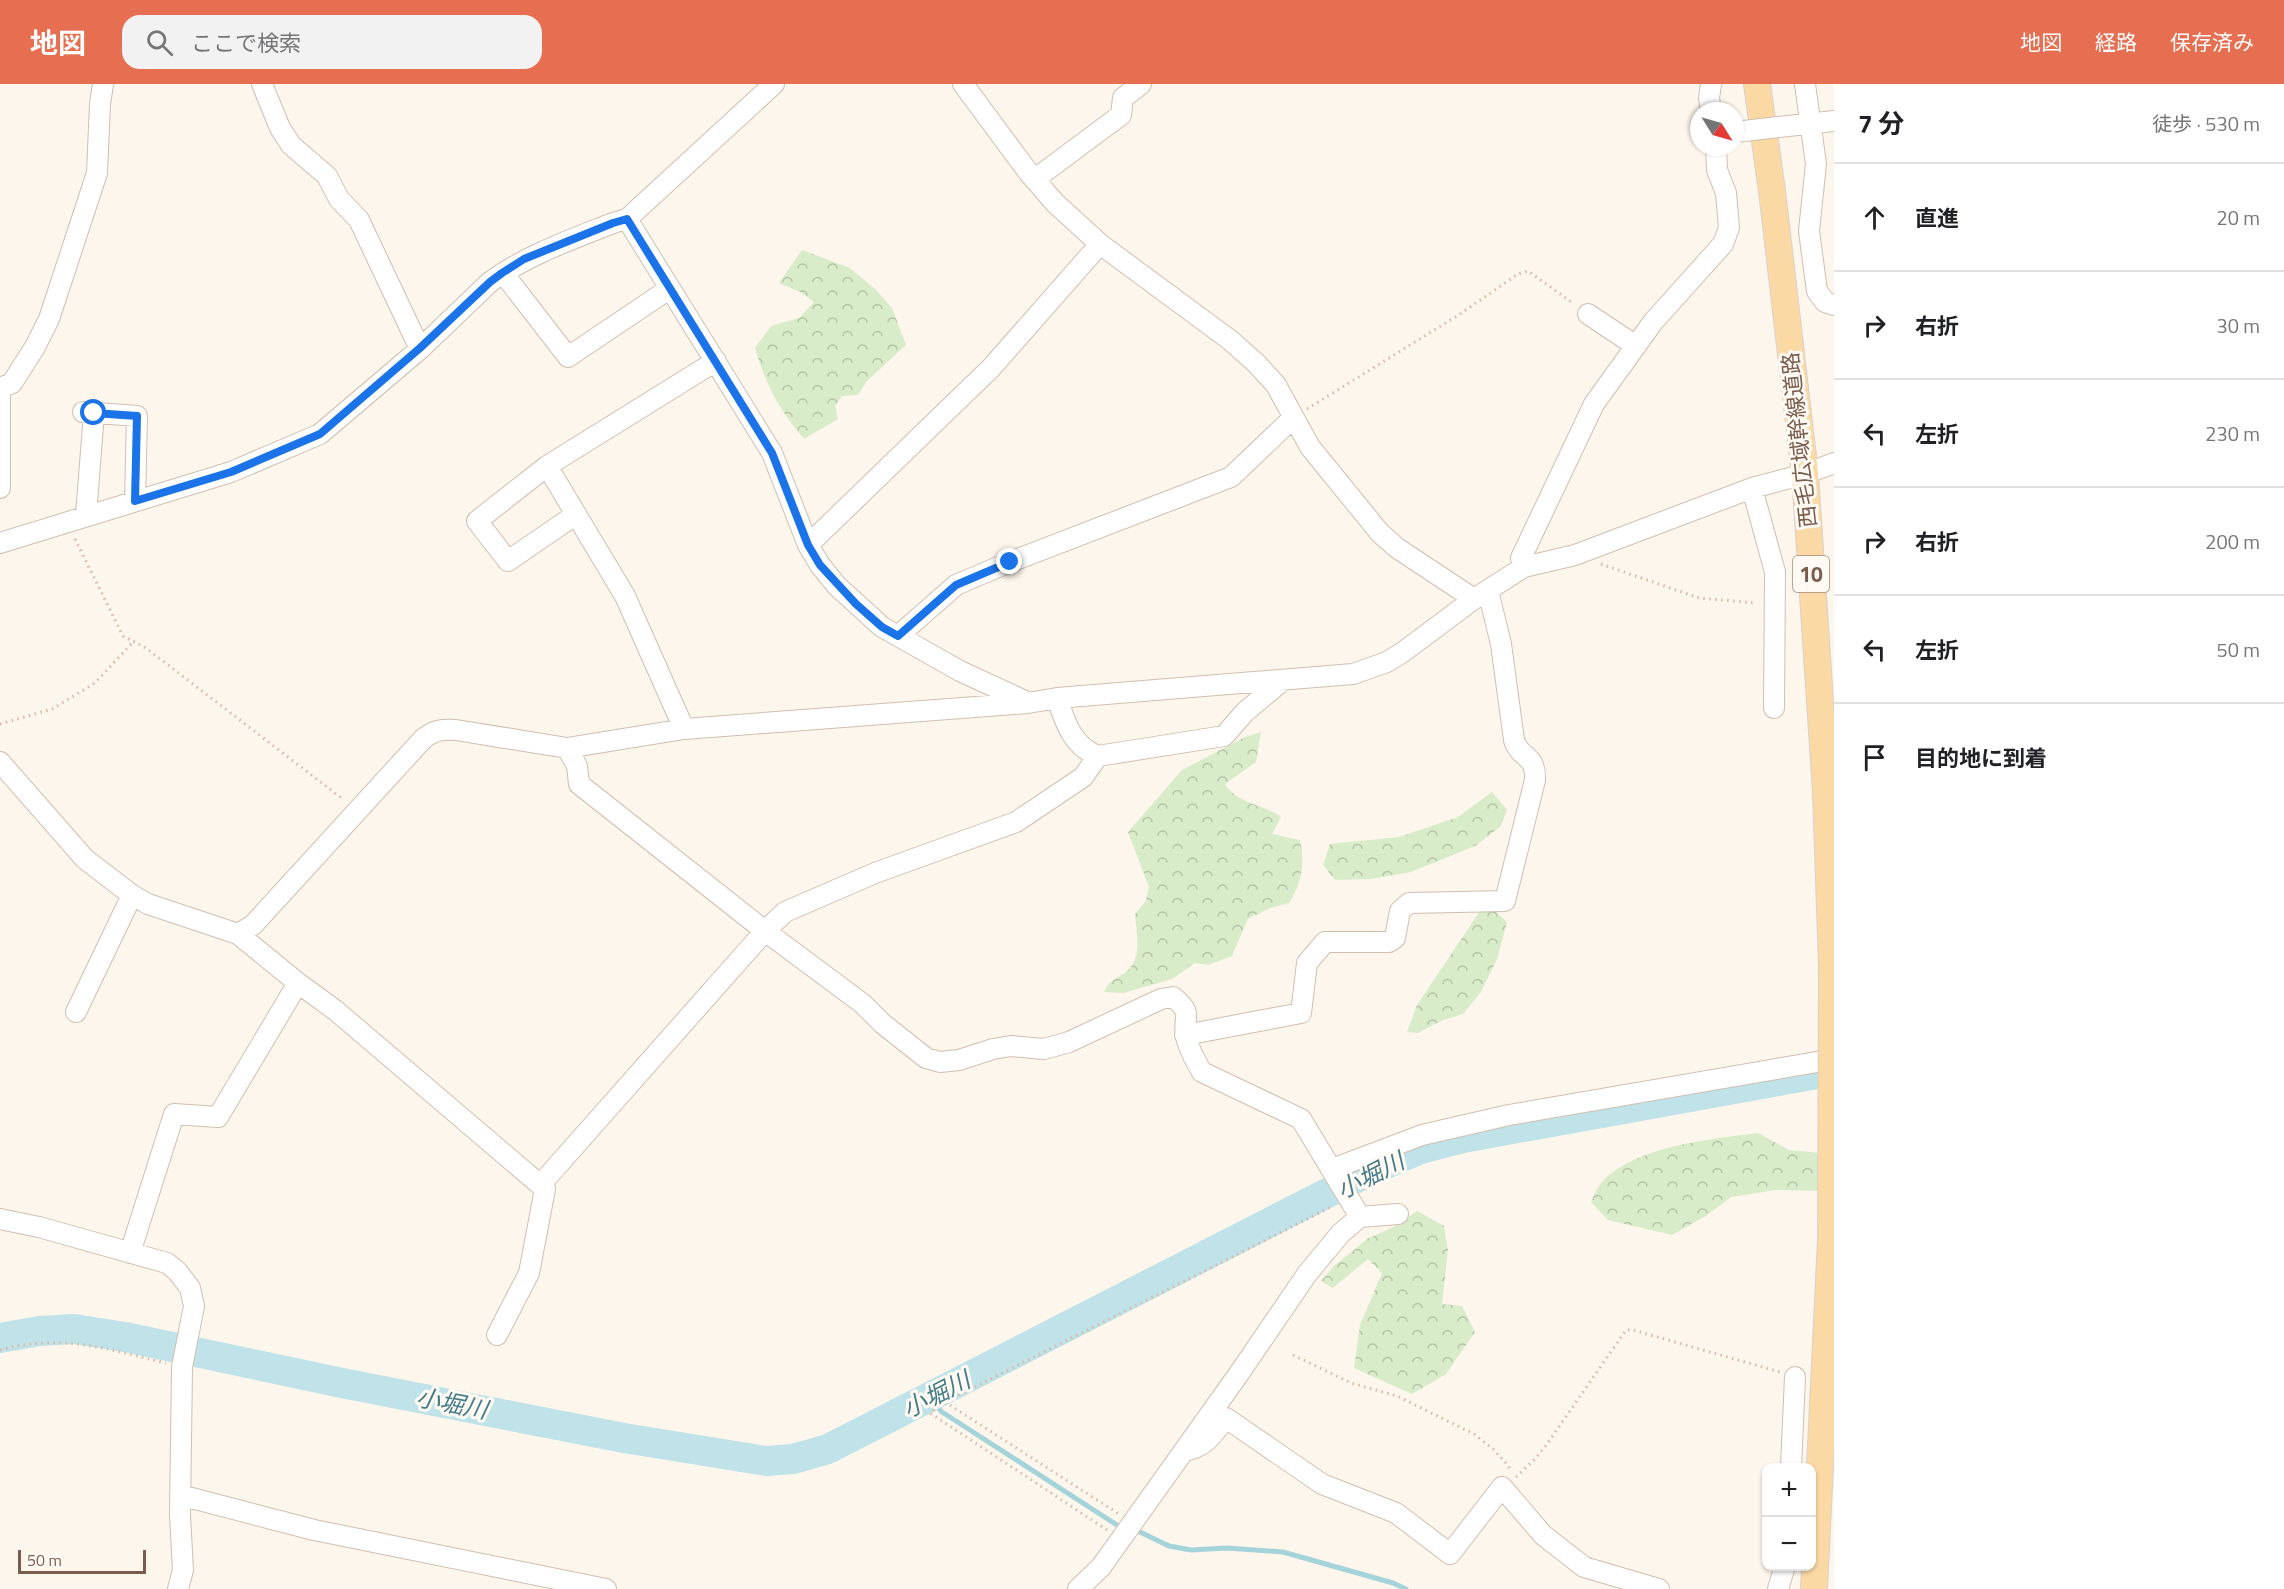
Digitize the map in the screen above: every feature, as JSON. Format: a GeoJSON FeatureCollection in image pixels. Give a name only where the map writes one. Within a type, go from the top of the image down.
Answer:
{"type":"FeatureCollection","features":[{"type":"Feature","properties":{"kind":"main road","name":"西毛広域幹線道路"},"geometry":{"type":"LineString","coordinates":[[1756,84],[1772,191],[1805,474],[1826,792],[1832,966],[1831,1240],[1814,1589]]}},
{"type":"Feature","properties":{"kind":"street"},"geometry":{"type":"LineString","coordinates":[[0,388],[12,383],[49,319],[98,173],[99,116],[103,84]]}},
{"type":"Feature","properties":{"kind":"street"},"geometry":{"type":"LineString","coordinates":[[262,84],[280,128],[291,145],[327,176],[339,199],[359,220],[420,348]]}},
{"type":"Feature","properties":{"kind":"street"},"geometry":{"type":"LineString","coordinates":[[0,543],[231,472],[320,434],[420,348],[502,273],[524,259],[627,219],[774,84]]}},
{"type":"Feature","properties":{"kind":"street"},"geometry":{"type":"LineString","coordinates":[[963,84],[1055,203],[1100,244],[1237,346],[1275,385],[1310,447],[1380,533],[1397,548],[1481,595],[1501,644],[1516,748],[1533,763],[1535,770],[1535,780],[1504,901],[1409,903],[1400,911],[1395,938],[1389,942],[1325,942],[1307,963],[1301,1013],[1185,1035]]}},
{"type":"Feature","properties":{"kind":"street"},"geometry":{"type":"LineString","coordinates":[[1035,179],[1121,115],[1123,98],[1141,84]]}},
{"type":"Feature","properties":{"kind":"street"},"geometry":{"type":"LineString","coordinates":[[1710,102],[1711,84]]}},
{"type":"Feature","properties":{"kind":"street"},"geometry":{"type":"LineString","coordinates":[[1805,84],[1804,124],[1816,164],[1809,231],[1817,291],[1825,302],[1834,305]]}},
{"type":"Feature","properties":{"kind":"street"},"geometry":{"type":"LineString","coordinates":[[1744,131],[1834,121]]}},
{"type":"Feature","properties":{"kind":"street"},"geometry":{"type":"LineString","coordinates":[[1524,567],[1521,558],[1594,404],[1653,322],[1723,244],[1729,228],[1726,193],[1717,170],[1716,156]]}},
{"type":"Feature","properties":{"kind":"street"},"geometry":{"type":"LineString","coordinates":[[627,219],[772,453],[808,545],[837,586],[882,627],[960,671],[1028,703]]}},
{"type":"Feature","properties":{"kind":"street"},"geometry":{"type":"LineString","coordinates":[[808,545],[991,368],[1100,244]]}},
{"type":"Feature","properties":{"kind":"street"},"geometry":{"type":"LineString","coordinates":[[502,273],[568,357],[669,289]]}},
{"type":"Feature","properties":{"kind":"street"},"geometry":{"type":"LineString","coordinates":[[1588,314],[1636,346]]}},
{"type":"Feature","properties":{"kind":"street"},"geometry":{"type":"LineString","coordinates":[[575,515],[508,561],[477,521],[547,466],[716,361]]}},
{"type":"Feature","properties":{"kind":"street"},"geometry":{"type":"LineString","coordinates":[[0,393],[0,488]]}},
{"type":"Feature","properties":{"kind":"street"},"geometry":{"type":"LineString","coordinates":[[86,515],[88,412],[137,416],[135,501]]}},
{"type":"Feature","properties":{"kind":"street"},"geometry":{"type":"LineString","coordinates":[[898,636],[956,585],[1231,477],[1293,418]]}},
{"type":"Feature","properties":{"kind":"street"},"geometry":{"type":"LineString","coordinates":[[238,934],[253,925],[432,732],[442,729],[567,748],[684,729],[1028,703],[1057,698],[1353,674],[1387,662],[1403,652],[1481,595],[1524,567],[1575,555],[1752,488],[1805,474],[1834,463]]}},
{"type":"Feature","properties":{"kind":"street"},"geometry":{"type":"LineString","coordinates":[[547,466],[625,596],[684,729]]}},
{"type":"Feature","properties":{"kind":"street"},"geometry":{"type":"LineString","coordinates":[[1752,488],[1775,572],[1774,708]]}},
{"type":"Feature","properties":{"kind":"street"},"geometry":{"type":"LineString","coordinates":[[1057,698],[1069,734],[1087,752],[1098,756],[1224,736],[1245,712],[1282,681]]}},
{"type":"Feature","properties":{"kind":"street"},"geometry":{"type":"LineString","coordinates":[[567,748],[578,766],[579,784],[765,931],[863,1004],[883,1024],[926,1058],[940,1062],[959,1060],[1011,1046],[1044,1049],[1069,1042],[1161,999],[1173,997],[1184,1006],[1187,1012],[1185,1035],[1202,1072],[1301,1119],[1360,1217]]}},
{"type":"Feature","properties":{"kind":"street"},"geometry":{"type":"LineString","coordinates":[[541,1184],[765,931],[785,912],[875,873],[1016,822],[1083,777],[1098,756]]}},
{"type":"Feature","properties":{"kind":"street"},"geometry":{"type":"LineString","coordinates":[[0,762],[86,859],[132,895],[148,904],[238,934],[335,1010],[541,1184],[545,1189],[529,1273],[497,1335]]}},
{"type":"Feature","properties":{"kind":"street"},"geometry":{"type":"LineString","coordinates":[[76,1012],[132,895]]}},
{"type":"Feature","properties":{"kind":"street"},"geometry":{"type":"LineString","coordinates":[[130,1252],[174,1114],[218,1117],[298,983]]}},
{"type":"Feature","properties":{"kind":"street"},"geometry":{"type":"LineString","coordinates":[[1334,1173],[1422,1135],[1509,1115],[1834,1059]]}},
{"type":"Feature","properties":{"kind":"street"},"geometry":{"type":"LineString","coordinates":[[1078,1589],[1101,1566],[1127,1531],[1307,1274],[1341,1233],[1360,1217],[1398,1214]]}},
{"type":"Feature","properties":{"kind":"street"},"geometry":{"type":"LineString","coordinates":[[0,1219],[39,1227],[167,1263],[177,1271],[189,1287],[194,1306],[184,1356],[180,1495],[183,1570],[178,1589]]}},
{"type":"Feature","properties":{"kind":"street"},"geometry":{"type":"LineString","coordinates":[[1791,1463],[1795,1377]]}},
{"type":"Feature","properties":{"kind":"street"},"geometry":{"type":"LineString","coordinates":[[1184,1451],[1198,1448],[1226,1418],[1322,1484],[1396,1514],[1450,1554],[1502,1487],[1543,1534],[1584,1567],[1659,1589]]}},
{"type":"Feature","properties":{"kind":"street"},"geometry":{"type":"LineString","coordinates":[[180,1495],[314,1530],[606,1589]]}},
{"type":"Feature","properties":{"kind":"street"},"geometry":{"type":"LineString","coordinates":[[1778,1589],[1783,1571]]}},
{"type":"Feature","properties":{"kind":"path"},"geometry":{"type":"LineString","coordinates":[[1293,418],[1460,314],[1518,273],[1528,271],[1588,314]]}},
{"type":"Feature","properties":{"kind":"path"},"geometry":{"type":"LineString","coordinates":[[66,522],[123,636],[146,648],[357,811]]}},
{"type":"Feature","properties":{"kind":"path"},"geometry":{"type":"LineString","coordinates":[[1575,555],[1699,598],[1776,604]]}},
{"type":"Feature","properties":{"kind":"path"},"geometry":{"type":"LineString","coordinates":[[0,724],[52,709],[95,683],[133,641]]}},
{"type":"Feature","properties":{"kind":"path"},"geometry":{"type":"LineString","coordinates":[[1127,1531],[930,1413],[945,1402],[1347,1197]]}},
{"type":"Feature","properties":{"kind":"path"},"geometry":{"type":"LineString","coordinates":[[1293,1355],[1351,1383],[1397,1396],[1474,1434],[1507,1464],[1514,1478],[1536,1458],[1547,1444],[1626,1330],[1633,1330],[1795,1377]]}},
{"type":"Feature","properties":{"kind":"path"},"geometry":{"type":"LineString","coordinates":[[0,1350],[23,1344],[73,1342],[184,1356]]}},
{"type":"Feature","properties":{"kind":"path"},"geometry":{"type":"LineString","coordinates":[[945,1402],[1127,1531]]}},
{"type":"Feature","properties":{"kind":"green space"},"geometry":{"type":"Polygon","coordinates":[[[802,250],[850,268],[875,289],[892,308],[906,345],[867,381],[858,395],[842,396],[835,406],[838,419],[804,439],[787,418],[774,396],[755,348],[771,326],[799,318],[814,302],[800,292],[779,283],[802,250]]]}},
{"type":"Feature","properties":{"kind":"green space"},"geometry":{"type":"Polygon","coordinates":[[[1261,732],[1256,762],[1225,784],[1236,796],[1281,817],[1272,834],[1300,840],[1301,873],[1297,888],[1289,903],[1270,908],[1248,919],[1232,956],[1208,965],[1195,963],[1172,979],[1123,993],[1104,992],[1112,981],[1128,970],[1136,957],[1138,943],[1135,914],[1146,901],[1149,887],[1128,832],[1182,770],[1245,737],[1261,732]]]}},
{"type":"Feature","properties":{"kind":"green space"},"geometry":{"type":"Polygon","coordinates":[[[1492,792],[1507,810],[1500,827],[1475,846],[1411,872],[1371,879],[1335,880],[1323,865],[1330,844],[1399,837],[1458,817],[1492,792]]]}},
{"type":"Feature","properties":{"kind":"green space"},"geometry":{"type":"Polygon","coordinates":[[[1480,911],[1495,911],[1507,922],[1497,959],[1481,992],[1463,1014],[1443,1020],[1418,1033],[1407,1032],[1417,1005],[1480,911]]]}},
{"type":"Feature","properties":{"kind":"green space"},"geometry":{"type":"Polygon","coordinates":[[[1758,1133],[1789,1150],[1832,1154],[1829,1191],[1776,1190],[1731,1197],[1706,1216],[1672,1235],[1608,1220],[1591,1202],[1602,1182],[1616,1170],[1653,1152],[1718,1138],[1758,1133]]]}},
{"type":"Feature","properties":{"kind":"green space"},"geometry":{"type":"Polygon","coordinates":[[[1417,1211],[1444,1226],[1448,1250],[1442,1304],[1462,1306],[1475,1332],[1446,1374],[1412,1394],[1354,1368],[1360,1325],[1382,1273],[1368,1259],[1333,1288],[1321,1281],[1334,1266],[1367,1239],[1393,1227],[1417,1211]]]}},
{"type":"Feature","properties":{"kind":"waterway","name":"小堀川"},"geometry":{"type":"LineString","coordinates":[[0,1338],[40,1331],[74,1329],[125,1337],[342,1383],[624,1438],[766,1461],[793,1459],[828,1449],[1374,1169],[1421,1149],[1463,1138],[1834,1071]]}},
{"type":"Feature","properties":{"kind":"waterway"},"geometry":{"type":"LineString","coordinates":[[928,1397],[942,1412],[1117,1525]]}},
{"type":"Feature","properties":{"kind":"waterway"},"geometry":{"type":"LineString","coordinates":[[1140,1532],[1169,1546],[1191,1550],[1227,1548],[1283,1552],[1393,1583],[1406,1589]]}},
{"type":"Feature","properties":{"kind":"route"},"geometry":{"type":"LineString","coordinates":[[94,413],[137,416],[135,501],[231,472],[320,434],[506,270],[524,259],[627,219],[772,453],[808,545],[837,586],[856,604],[882,627],[898,636],[956,585],[1010,562]]}}]}
